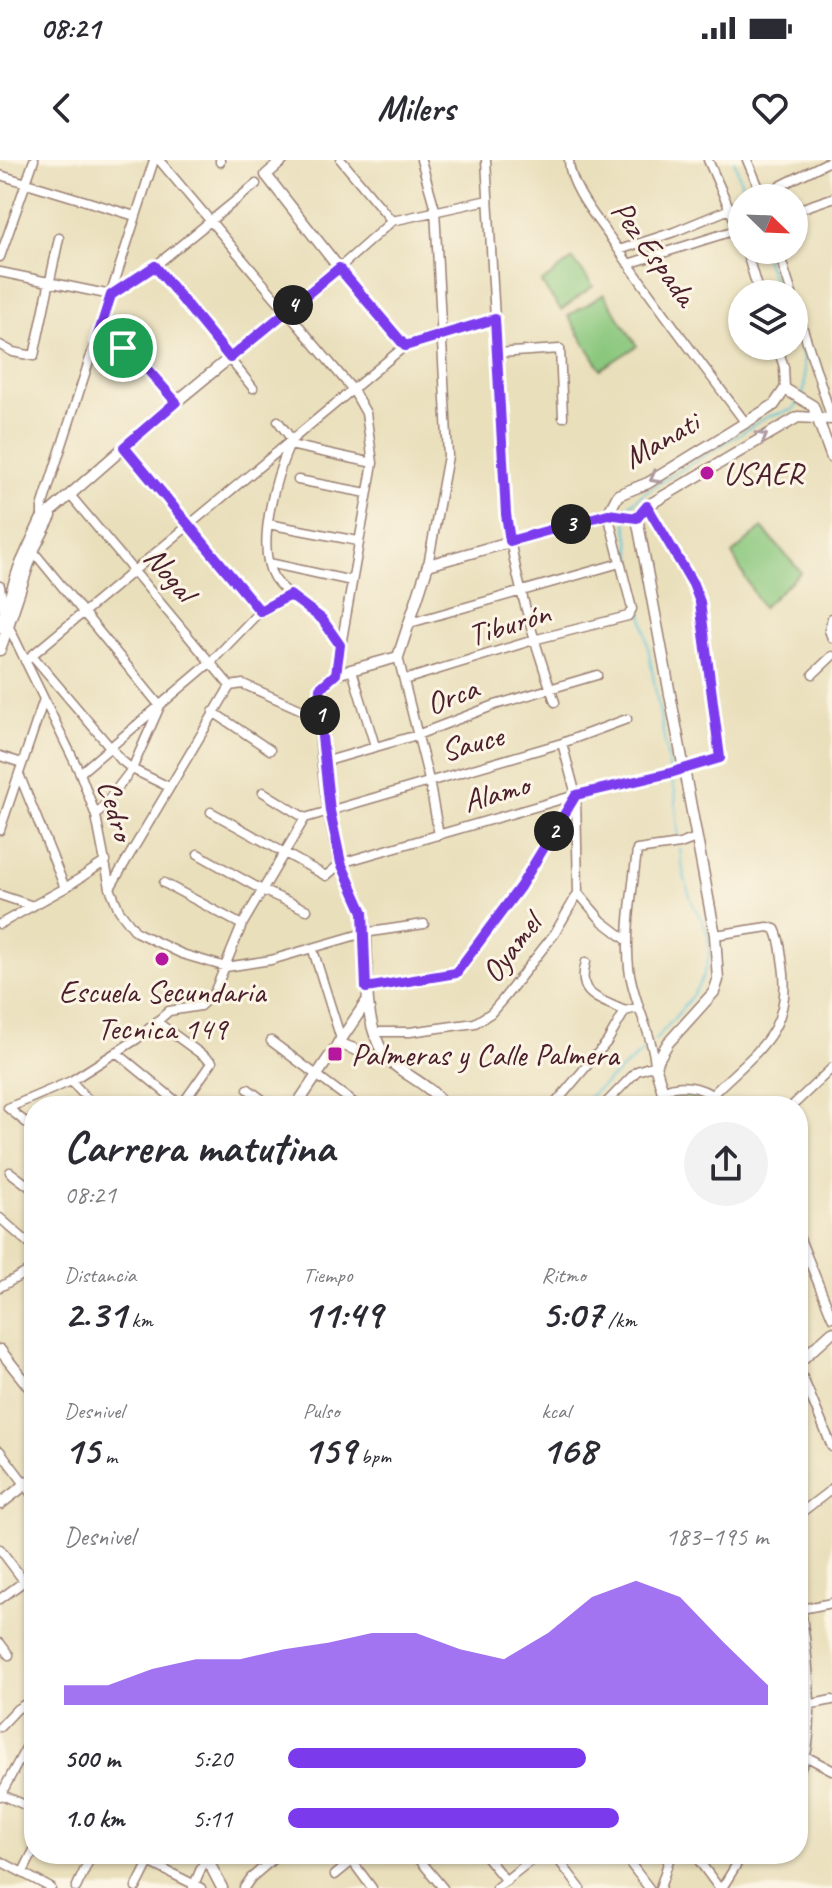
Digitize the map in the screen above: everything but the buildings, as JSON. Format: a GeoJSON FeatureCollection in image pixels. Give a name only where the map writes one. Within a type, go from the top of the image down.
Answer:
{"type":"FeatureCollection","features":[{"type":"Feature","properties":{"kind":"street"},"geometry":{"type":"LineString","coordinates":[[0,257],[34,160]]}},
{"type":"Feature","properties":{"kind":"street"},"geometry":{"type":"LineString","coordinates":[[4,623],[43,523],[42,507],[135,216],[156,160],[353,390],[366,413],[373,463],[336,674]]}},
{"type":"Feature","properties":{"kind":"street"},"geometry":{"type":"LineString","coordinates":[[283,160],[266,175],[405,346]]}},
{"type":"Feature","properties":{"kind":"street"},"geometry":{"type":"LineString","coordinates":[[341,160],[392,221]]}},
{"type":"Feature","properties":{"kind":"street"},"geometry":{"type":"LineString","coordinates":[[421,160],[435,209],[448,456],[428,565],[398,657],[429,780],[439,835]]}},
{"type":"Feature","properties":{"kind":"street"},"geometry":{"type":"LineString","coordinates":[[486,160],[510,541],[555,702]]}},
{"type":"Feature","properties":{"kind":"street","name":"Pez Espada"},"geometry":{"type":"LineString","coordinates":[[569,160],[569,168],[585,202],[745,422]]}},
{"type":"Feature","properties":{"kind":"street"},"geometry":{"type":"LineString","coordinates":[[708,160],[728,202]]}},
{"type":"Feature","properties":{"kind":"street"},"geometry":{"type":"LineString","coordinates":[[747,160],[755,184]]}},
{"type":"Feature","properties":{"kind":"street"},"geometry":{"type":"LineString","coordinates":[[785,184],[832,160]]}},
{"type":"Feature","properties":{"kind":"street"},"geometry":{"type":"LineString","coordinates":[[0,175],[135,216]]}},
{"type":"Feature","properties":{"kind":"street"},"geometry":{"type":"LineString","coordinates":[[0,272],[111,295],[155,266],[256,184]]}},
{"type":"Feature","properties":{"kind":"street"},"geometry":{"type":"LineString","coordinates":[[808,206],[832,198]]}},
{"type":"Feature","properties":{"kind":"street"},"geometry":{"type":"LineString","coordinates":[[0,650],[19,568],[43,523],[70,495],[392,221],[435,209],[488,200]]}},
{"type":"Feature","properties":{"kind":"street"},"geometry":{"type":"LineString","coordinates":[[619,250],[728,209]]}},
{"type":"Feature","properties":{"kind":"street"},"geometry":{"type":"LineString","coordinates":[[628,264],[728,235]]}},
{"type":"Feature","properties":{"kind":"street"},"geometry":{"type":"LineString","coordinates":[[0,345],[13,352],[34,356],[59,238]]}},
{"type":"Feature","properties":{"kind":"street"},"geometry":{"type":"LineString","coordinates":[[155,266],[253,388]]}},
{"type":"Feature","properties":{"kind":"street"},"geometry":{"type":"LineString","coordinates":[[169,787],[132,769],[29,658],[405,346],[495,319]]}},
{"type":"Feature","properties":{"kind":"street"},"geometry":{"type":"LineString","coordinates":[[96,342],[123,348],[134,354],[176,402]]}},
{"type":"Feature","properties":{"kind":"street"},"geometry":{"type":"LineString","coordinates":[[808,344],[832,419]]}},
{"type":"Feature","properties":{"kind":"street"},"geometry":{"type":"LineString","coordinates":[[497,353],[558,347],[561,351],[563,417]]}},
{"type":"Feature","properties":{"kind":"street"},"geometry":{"type":"LineString","coordinates":[[745,422],[774,405],[785,389],[782,360]]}},
{"type":"Feature","properties":{"kind":"street"},"geometry":{"type":"LineString","coordinates":[[785,389],[809,402],[819,416],[832,458]]}},
{"type":"Feature","properties":{"kind":"street"},"geometry":{"type":"LineString","coordinates":[[637,518],[647,506],[798,417],[832,419]]}},
{"type":"Feature","properties":{"kind":"street"},"geometry":{"type":"LineString","coordinates":[[278,421],[291,442],[373,463]]}},
{"type":"Feature","properties":{"kind":"street","name":"Manati"},"geometry":{"type":"LineString","coordinates":[[428,565],[608,514],[618,495],[648,483],[745,422]]}},
{"type":"Feature","properties":{"kind":"street"},"geometry":{"type":"LineString","coordinates":[[291,442],[270,497],[269,563],[274,578],[290,595],[322,619],[340,645]]}},
{"type":"Feature","properties":{"kind":"street"},"geometry":{"type":"LineString","coordinates":[[124,447],[260,611]]}},
{"type":"Feature","properties":{"kind":"street"},"geometry":{"type":"LineString","coordinates":[[298,480],[367,493]]}},
{"type":"Feature","properties":{"kind":"street","name":"Nogal"},"geometry":{"type":"LineString","coordinates":[[70,495],[230,686]]}},
{"type":"Feature","properties":{"kind":"street","name":"Alamo"},"geometry":{"type":"LineString","coordinates":[[283,854],[326,876],[341,863],[576,795],[720,758],[700,602],[693,584],[647,506]]}},
{"type":"Feature","properties":{"kind":"street"},"geometry":{"type":"LineString","coordinates":[[410,623],[620,563],[608,514],[637,518]]}},
{"type":"Feature","properties":{"kind":"street"},"geometry":{"type":"LineString","coordinates":[[613,1096],[637,1071],[654,1060],[714,992],[718,980],[715,935],[637,518]]}},
{"type":"Feature","properties":{"kind":"street"},"geometry":{"type":"LineString","coordinates":[[268,524],[358,541]]}},
{"type":"Feature","properties":{"kind":"street"},"geometry":{"type":"LineString","coordinates":[[33,551],[160,706]]}},
{"type":"Feature","properties":{"kind":"street"},"geometry":{"type":"LineString","coordinates":[[269,563],[352,581]]}},
{"type":"Feature","properties":{"kind":"street","name":"Tiburón"},"geometry":{"type":"LineString","coordinates":[[404,680],[537,639],[628,616],[632,609],[620,563]]}},
{"type":"Feature","properties":{"kind":"street","name":"Cedro"},"geometry":{"type":"LineString","coordinates":[[0,586],[4,623],[29,658],[44,699],[80,773],[96,816],[110,888],[119,910],[136,932],[182,954],[226,967],[313,950],[364,933],[424,924]]}},
{"type":"Feature","properties":{"kind":"street"},"geometry":{"type":"LineString","coordinates":[[80,773],[211,662],[260,611],[290,595]]}},
{"type":"Feature","properties":{"kind":"street"},"geometry":{"type":"LineString","coordinates":[[832,618],[829,630],[832,638]]}},
{"type":"Feature","properties":{"kind":"street"},"geometry":{"type":"LineString","coordinates":[[813,674],[832,656]]}},
{"type":"Feature","properties":{"kind":"street"},"geometry":{"type":"LineString","coordinates":[[389,1062],[374,1032],[367,1001],[363,912],[341,863],[330,811],[319,709],[320,688],[336,674],[398,657]]}},
{"type":"Feature","properties":{"kind":"street"},"geometry":{"type":"LineString","coordinates":[[352,670],[375,746]]}},
{"type":"Feature","properties":{"kind":"street","name":"Orca"},"geometry":{"type":"LineString","coordinates":[[324,762],[417,735],[550,688],[597,675]]}},
{"type":"Feature","properties":{"kind":"street"},"geometry":{"type":"LineString","coordinates":[[110,888],[230,686],[243,684],[302,710],[319,709]]}},
{"type":"Feature","properties":{"kind":"street"},"geometry":{"type":"LineString","coordinates":[[0,827],[44,699]]}},
{"type":"Feature","properties":{"kind":"street"},"geometry":{"type":"LineString","coordinates":[[96,816],[132,769],[160,706]]}},
{"type":"Feature","properties":{"kind":"street"},"geometry":{"type":"LineString","coordinates":[[213,712],[270,750]]}},
{"type":"Feature","properties":{"kind":"street","name":"Sauce"},"geometry":{"type":"LineString","coordinates":[[305,818],[562,743],[627,719]]}},
{"type":"Feature","properties":{"kind":"street","name":"Oyamel"},"geometry":{"type":"LineString","coordinates":[[374,1032],[445,1029],[475,1023],[491,1013],[555,933],[578,893],[576,795],[562,743]]}},
{"type":"Feature","properties":{"kind":"street"},"geometry":{"type":"LineString","coordinates":[[0,756],[22,763]]}},
{"type":"Feature","properties":{"kind":"street"},"geometry":{"type":"LineString","coordinates":[[19,774],[65,888]]}},
{"type":"Feature","properties":{"kind":"street"},"geometry":{"type":"LineString","coordinates":[[36,1096],[71,1081],[116,1052],[169,1011],[200,1006],[214,993],[242,925],[305,818],[263,792]]}},
{"type":"Feature","properties":{"kind":"street"},"geometry":{"type":"LineString","coordinates":[[366,988],[456,973],[520,887],[576,795]]}},
{"type":"Feature","properties":{"kind":"street"},"geometry":{"type":"LineString","coordinates":[[211,812],[283,854]]}},
{"type":"Feature","properties":{"kind":"street"},"geometry":{"type":"LineString","coordinates":[[664,1096],[637,1008],[629,969],[628,941],[637,850],[680,844],[696,838]]}},
{"type":"Feature","properties":{"kind":"street"},"geometry":{"type":"LineString","coordinates":[[198,854],[262,890],[307,910]]}},
{"type":"Feature","properties":{"kind":"street"},"geometry":{"type":"LineString","coordinates":[[0,924],[106,861]]}},
{"type":"Feature","properties":{"kind":"street"},"geometry":{"type":"LineString","coordinates":[[164,883],[242,925]]}},
{"type":"Feature","properties":{"kind":"street"},"geometry":{"type":"LineString","coordinates":[[578,893],[602,921],[628,941]]}},
{"type":"Feature","properties":{"kind":"street"},"geometry":{"type":"LineString","coordinates":[[0,895],[33,906]]}},
{"type":"Feature","properties":{"kind":"street"},"geometry":{"type":"LineString","coordinates":[[714,1093],[771,1037],[781,1018],[786,993],[779,938],[775,929],[768,927],[715,935]]}},
{"type":"Feature","properties":{"kind":"street"},"geometry":{"type":"LineString","coordinates":[[313,950],[339,1041]]}},
{"type":"Feature","properties":{"kind":"street"},"geometry":{"type":"LineString","coordinates":[[586,962],[581,979],[584,988],[625,1011],[637,1008]]}},
{"type":"Feature","properties":{"kind":"street"},"geometry":{"type":"LineString","coordinates":[[303,1096],[367,1001]]}},
{"type":"Feature","properties":{"kind":"street"},"geometry":{"type":"LineString","coordinates":[[561,1096],[607,1042],[625,1011]]}},
{"type":"Feature","properties":{"kind":"street"},"geometry":{"type":"LineString","coordinates":[[157,1022],[212,1062],[188,1096]]}},
{"type":"Feature","properties":{"kind":"street"},"geometry":{"type":"LineString","coordinates":[[271,1041],[345,1096]]}},
{"type":"Feature","properties":{"kind":"street"},"geometry":{"type":"LineString","coordinates":[[339,1041],[389,1062],[436,1095]]}},
{"type":"Feature","properties":{"kind":"street"},"geometry":{"type":"LineString","coordinates":[[116,1052],[169,1096]]}},
{"type":"Feature","properties":{"kind":"street"},"geometry":{"type":"LineString","coordinates":[[803,1096],[832,1068]]}},
{"type":"Feature","properties":{"kind":"street"},"geometry":{"type":"LineString","coordinates":[[71,1081],[85,1096]]}},
{"type":"Feature","properties":{"kind":"street"},"geometry":{"type":"LineString","coordinates":[[662,1091],[674,1085],[717,1096]]}},
{"type":"Feature","properties":{"kind":"street"},"geometry":{"type":"LineString","coordinates":[[248,1089],[257,1096]]}},
{"type":"Feature","properties":{"kind":"street"},"geometry":{"type":"LineString","coordinates":[[24,1101],[8,1108],[24,1121]]}},
{"type":"Feature","properties":{"kind":"street"},"geometry":{"type":"LineString","coordinates":[[10,1172],[24,1182]]}},
{"type":"Feature","properties":{"kind":"street"},"geometry":{"type":"LineString","coordinates":[[0,1218],[24,1239]]}},
{"type":"Feature","properties":{"kind":"street"},"geometry":{"type":"LineString","coordinates":[[808,1258],[832,1317]]}},
{"type":"Feature","properties":{"kind":"street"},"geometry":{"type":"LineString","coordinates":[[0,1287],[24,1274]]}},
{"type":"Feature","properties":{"kind":"street"},"geometry":{"type":"LineString","coordinates":[[808,1355],[832,1332]]}},
{"type":"Feature","properties":{"kind":"street"},"geometry":{"type":"LineString","coordinates":[[0,1350],[24,1381]]}},
{"type":"Feature","properties":{"kind":"street"},"geometry":{"type":"LineString","coordinates":[[0,1374],[11,1365]]}},
{"type":"Feature","properties":{"kind":"street"},"geometry":{"type":"LineString","coordinates":[[808,1388],[832,1447]]}},
{"type":"Feature","properties":{"kind":"street"},"geometry":{"type":"LineString","coordinates":[[0,1451],[24,1475]]}},
{"type":"Feature","properties":{"kind":"street"},"geometry":{"type":"LineString","coordinates":[[0,1504],[24,1486]]}},
{"type":"Feature","properties":{"kind":"street"},"geometry":{"type":"LineString","coordinates":[[808,1507],[832,1489]]}},
{"type":"Feature","properties":{"kind":"street"},"geometry":{"type":"LineString","coordinates":[[0,1549],[24,1581],[0,1599]]}},
{"type":"Feature","properties":{"kind":"street"},"geometry":{"type":"LineString","coordinates":[[808,1608],[832,1603]]}},
{"type":"Feature","properties":{"kind":"street"},"geometry":{"type":"LineString","coordinates":[[0,1643],[9,1655]]}},
{"type":"Feature","properties":{"kind":"street"},"geometry":{"type":"LineString","coordinates":[[808,1678],[808,1739]]}},
{"type":"Feature","properties":{"kind":"street"},"geometry":{"type":"LineString","coordinates":[[810,1704],[832,1700]]}},
{"type":"Feature","properties":{"kind":"street"},"geometry":{"type":"LineString","coordinates":[[0,1727],[24,1705]]}},
{"type":"Feature","properties":{"kind":"street"},"geometry":{"type":"LineString","coordinates":[[24,1751],[0,1794],[24,1805]]}},
{"type":"Feature","properties":{"kind":"street"},"geometry":{"type":"LineString","coordinates":[[808,1758],[832,1770]]}},
{"type":"Feature","properties":{"kind":"street"},"geometry":{"type":"LineString","coordinates":[[0,1861],[51,1888]]}},
{"type":"Feature","properties":{"kind":"street"},"geometry":{"type":"LineString","coordinates":[[23,1872],[27,1864]]}},
{"type":"Feature","properties":{"kind":"street"},"geometry":{"type":"LineString","coordinates":[[76,1888],[87,1864]]}},
{"type":"Feature","properties":{"kind":"street"},"geometry":{"type":"LineString","coordinates":[[136,1888],[149,1864]]}},
{"type":"Feature","properties":{"kind":"street"},"geometry":{"type":"LineString","coordinates":[[161,1864],[196,1887],[204,1864]]}},
{"type":"Feature","properties":{"kind":"street"},"geometry":{"type":"LineString","coordinates":[[211,1864],[222,1888]]}},
{"type":"Feature","properties":{"kind":"street"},"geometry":{"type":"LineString","coordinates":[[244,1888],[267,1864]]}},
{"type":"Feature","properties":{"kind":"street"},"geometry":{"type":"LineString","coordinates":[[335,1875],[346,1864]]}},
{"type":"Feature","properties":{"kind":"street"},"geometry":{"type":"LineString","coordinates":[[358,1864],[372,1888]]}},
{"type":"Feature","properties":{"kind":"street"},"geometry":{"type":"LineString","coordinates":[[423,1864],[443,1888]]}},
{"type":"Feature","properties":{"kind":"street"},"geometry":{"type":"LineString","coordinates":[[492,1864],[506,1881]]}},
{"type":"Feature","properties":{"kind":"street"},"geometry":{"type":"LineString","coordinates":[[496,1888],[527,1864]]}},
{"type":"Feature","properties":{"kind":"street"},"geometry":{"type":"LineString","coordinates":[[562,1864],[580,1888]]}},
{"type":"Feature","properties":{"kind":"street"},"geometry":{"type":"LineString","coordinates":[[631,1864],[649,1888]]}},
{"type":"Feature","properties":{"kind":"street"},"geometry":{"type":"LineString","coordinates":[[660,1888],[668,1864]]}},
{"type":"Feature","properties":{"kind":"street"},"geometry":{"type":"LineString","coordinates":[[702,1864],[721,1888],[737,1864]]}},
{"type":"Feature","properties":{"kind":"green space"},"geometry":{"type":"Polygon","coordinates":[[[573,259],[593,286],[561,310],[541,283],[573,259]]]}},
{"type":"Feature","properties":{"kind":"green space"},"geometry":{"type":"Polygon","coordinates":[[[604,294],[637,346],[601,369],[568,316],[604,294]]]}},
{"type":"Feature","properties":{"kind":"green space"},"geometry":{"type":"Polygon","coordinates":[[[762,528],[801,572],[762,608],[732,554],[762,528]]]}},
{"type":"Feature","properties":{"kind":"green space"},"geometry":{"type":"Polygon","coordinates":[[[685,1093],[695,1096],[669,1096],[685,1093]]]}},
{"type":"Feature","properties":{"kind":"waterway"},"geometry":{"type":"LineString","coordinates":[[734,160],[742,184]]}},
{"type":"Feature","properties":{"kind":"waterway"},"geometry":{"type":"LineString","coordinates":[[767,264],[774,280]]}},
{"type":"Feature","properties":{"kind":"waterway"},"geometry":{"type":"LineString","coordinates":[[803,360],[803,395]]}},
{"type":"Feature","properties":{"kind":"waterway"},"geometry":{"type":"LineString","coordinates":[[626,512],[645,492],[767,417],[792,410],[800,401]]}},
{"type":"Feature","properties":{"kind":"waterway"},"geometry":{"type":"LineString","coordinates":[[626,522],[670,772]]}},
{"type":"Feature","properties":{"kind":"waterway"},"geometry":{"type":"LineString","coordinates":[[671,778],[679,843]]}},
{"type":"Feature","properties":{"kind":"waterway"},"geometry":{"type":"LineString","coordinates":[[655,1040],[695,991],[708,963],[707,932],[688,890],[680,849]]}},
{"type":"Feature","properties":{"kind":"waterway"},"geometry":{"type":"LineString","coordinates":[[590,1096],[648,1047]]}},
{"type":"Feature","properties":{"kind":"place","name":"USAER"},"geometry":{"type":"Point","coordinates":[707,473]}},
{"type":"Feature","properties":{"kind":"place","name":"Escuela Secundaria Tecnica 149"},"geometry":{"type":"Point","coordinates":[162,959]}},
{"type":"Feature","properties":{"kind":"place","name":"Palmeras y Calle Palmera"},"geometry":{"type":"Point","coordinates":[335,1054]}},
{"type":"Feature","properties":{"kind":"route"},"geometry":{"type":"LineString","coordinates":[[155,266],[230,358],[339,268],[405,346],[495,319],[510,541],[608,514],[637,518],[647,506],[693,584],[700,602],[720,758],[576,795],[520,887],[456,973],[366,988],[363,912],[341,863],[330,811],[319,709],[320,688],[336,674],[340,645],[322,619],[290,595],[260,611],[124,447],[176,402],[134,354],[123,348],[96,342],[111,295],[155,266]]}}]}
